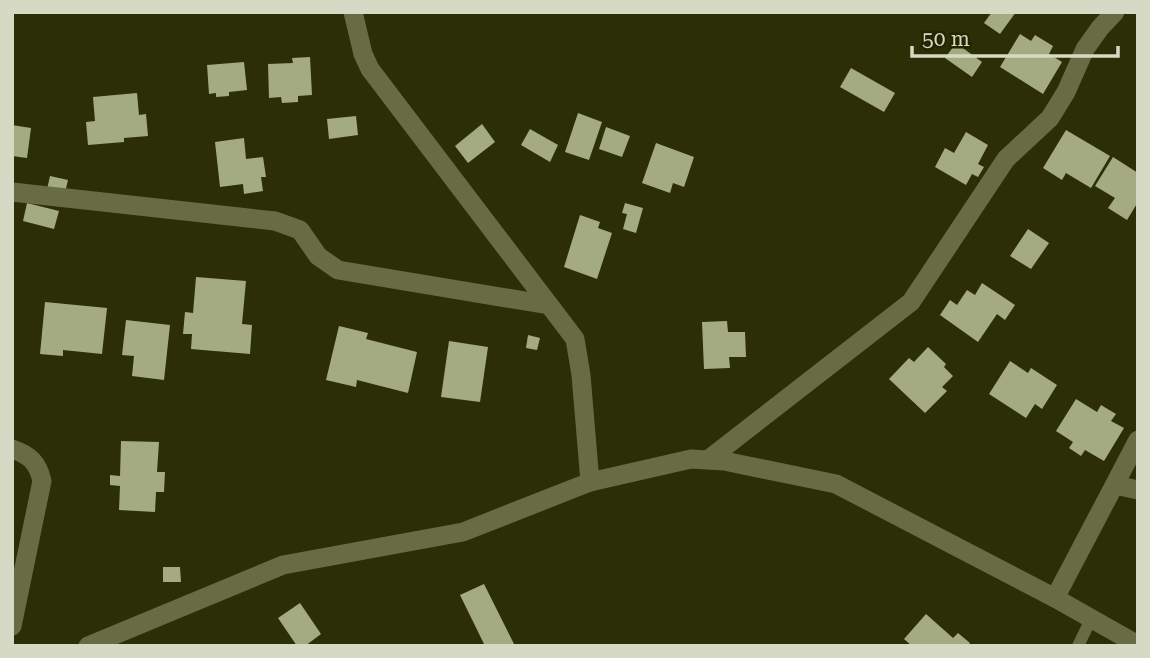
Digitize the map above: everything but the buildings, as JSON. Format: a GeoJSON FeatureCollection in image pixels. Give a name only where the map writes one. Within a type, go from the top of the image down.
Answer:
{"type":"FeatureCollection","features":[{"type":"Feature","properties":{"kind":"street"},"geometry":{"type":"LineString","coordinates":[[353,12],[363,54],[370,69],[575,339],[579,357],[590,482]]}},
{"type":"Feature","properties":{"kind":"street"},"geometry":{"type":"LineString","coordinates":[[709,459],[911,302],[1006,159],[1050,118],[1066,92],[1085,49],[1115,12]]}},
{"type":"Feature","properties":{"kind":"street"},"geometry":{"type":"LineString","coordinates":[[12,192],[275,221],[300,230],[318,256],[338,270],[549,305]]}},
{"type":"Feature","properties":{"kind":"street"},"geometry":{"type":"LineString","coordinates":[[1055,598],[1138,440]]}},
{"type":"Feature","properties":{"kind":"street"},"geometry":{"type":"LineString","coordinates":[[12,449],[26,453],[35,461],[42,481],[12,626]]}},
{"type":"Feature","properties":{"kind":"street"},"geometry":{"type":"LineString","coordinates":[[88,646],[283,565],[463,532],[590,482],[691,459],[709,459],[835,484],[1055,598],[1138,645]]}},
{"type":"Feature","properties":{"kind":"street"},"geometry":{"type":"LineString","coordinates":[[1115,485],[1138,490]]}},
{"type":"Feature","properties":{"kind":"lane"},"geometry":{"type":"LineString","coordinates":[[1078,646],[1091,619]]}}]}
